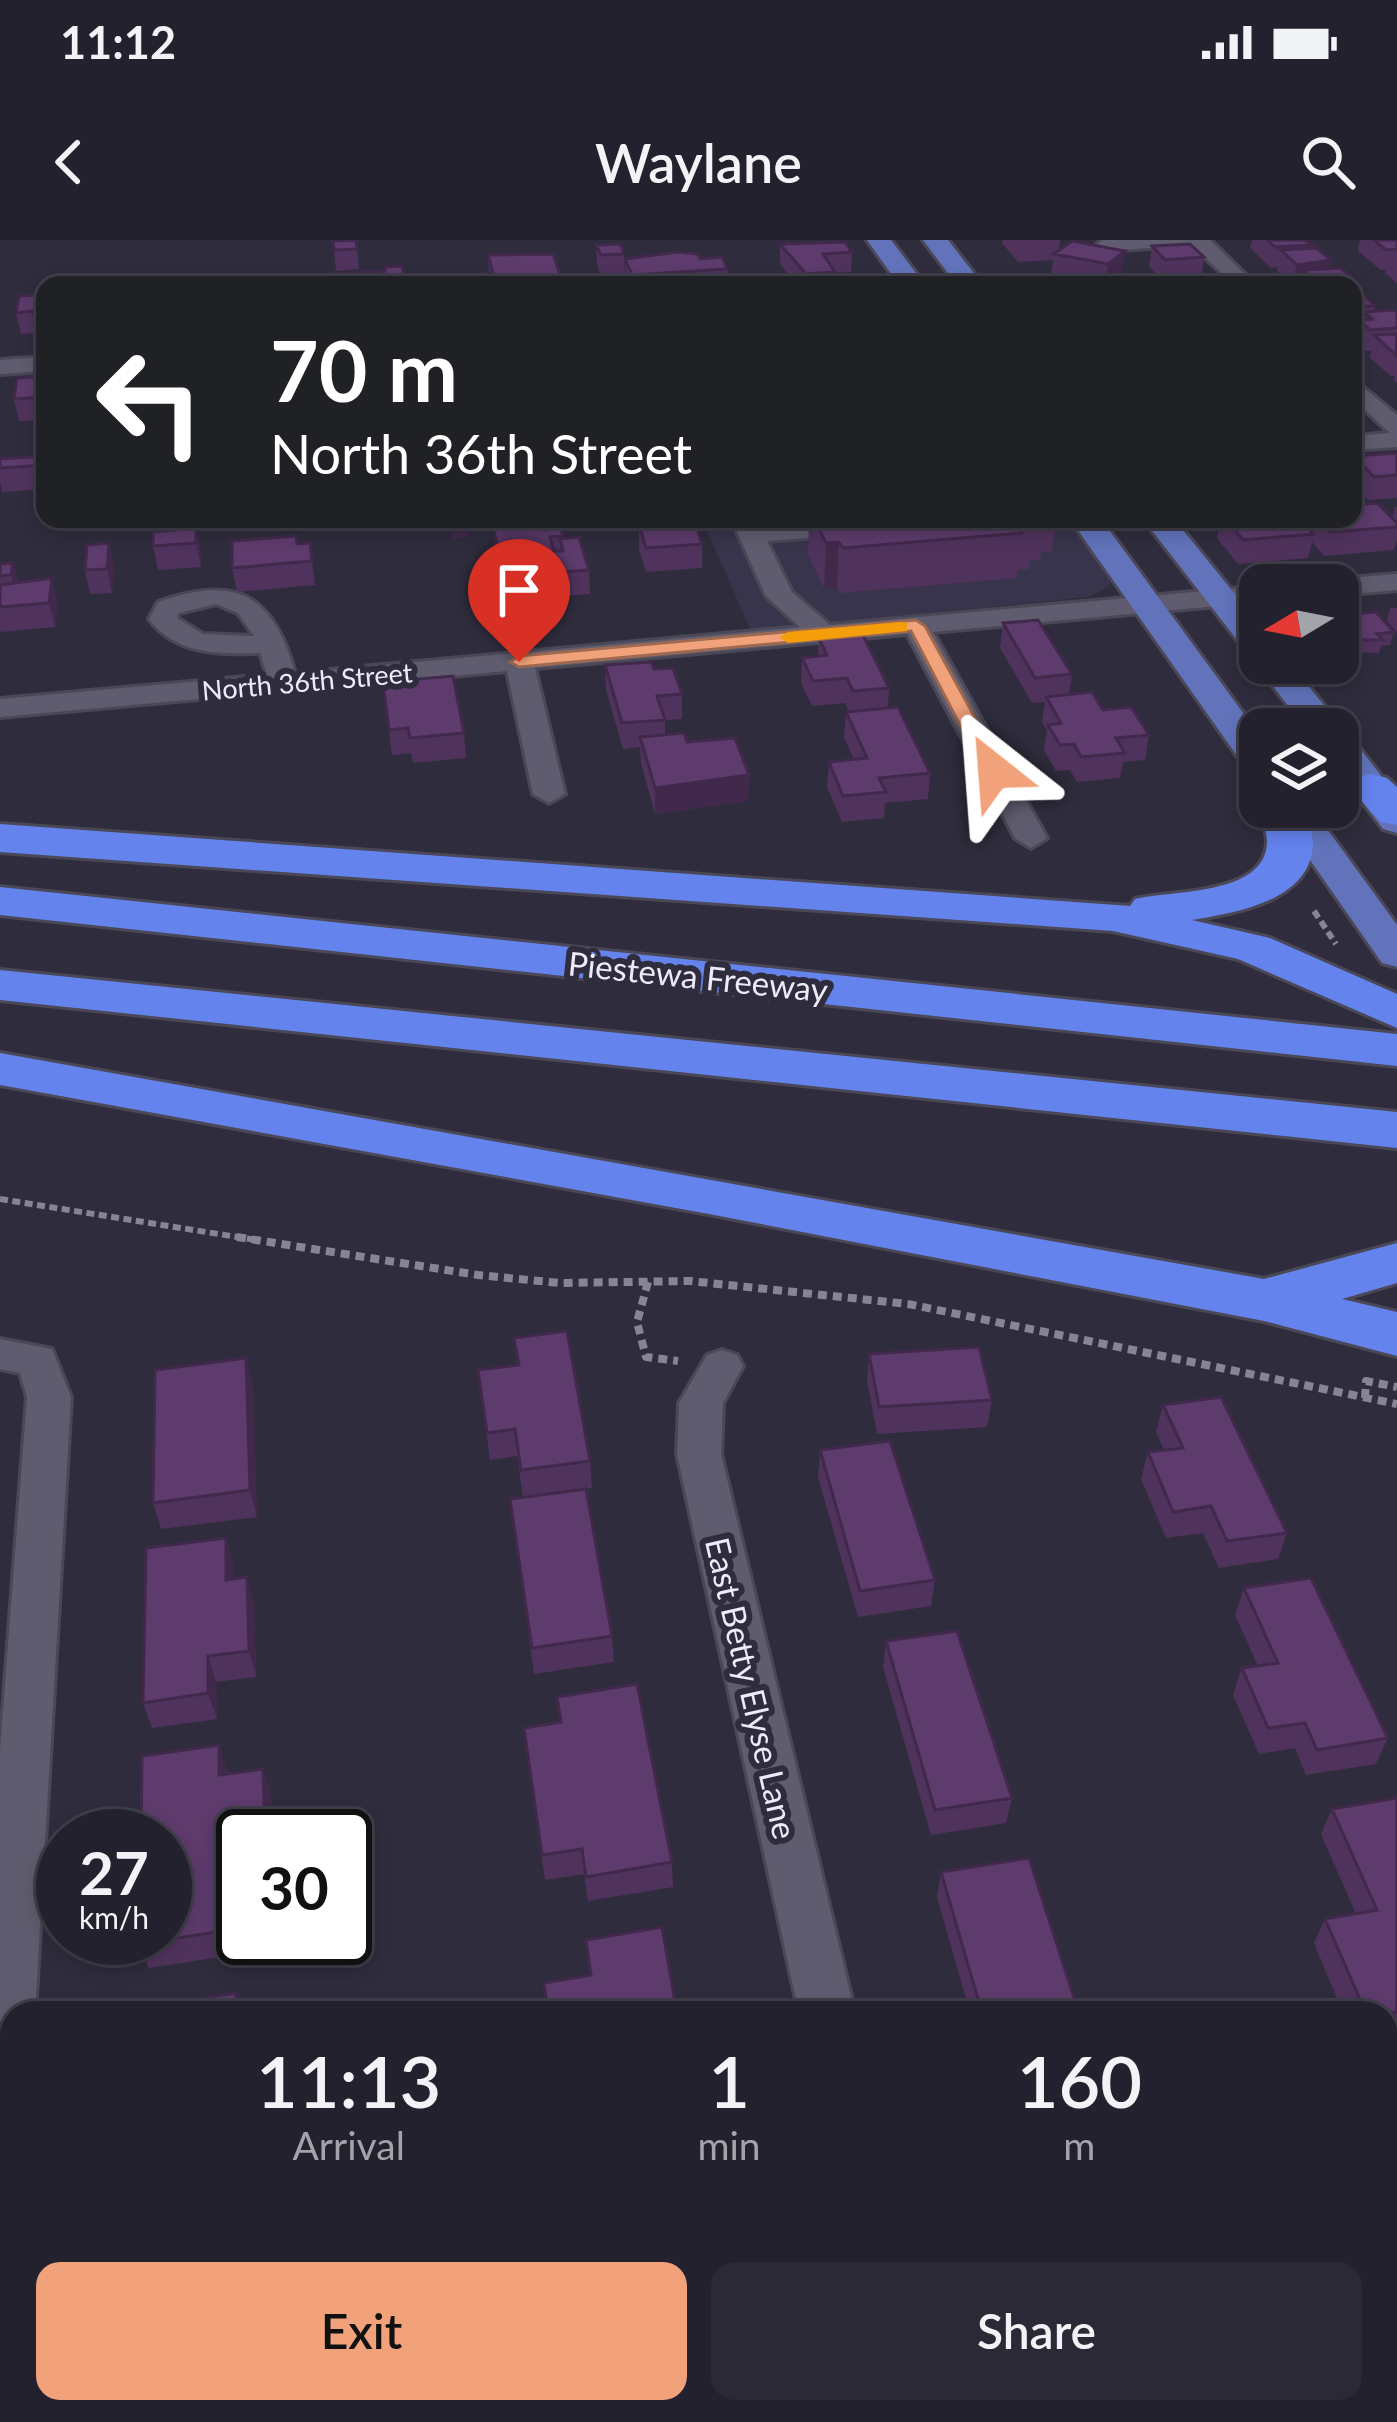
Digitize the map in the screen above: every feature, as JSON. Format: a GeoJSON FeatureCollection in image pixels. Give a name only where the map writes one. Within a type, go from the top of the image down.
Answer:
{"type":"FeatureCollection","features":[{"type":"Feature","properties":{"kind":"highway"},"geometry":{"type":"LineString","coordinates":[[1061,911],[1213,903],[1245,895],[1279,870],[1290,846],[1286,828]]}},
{"type":"Feature","properties":{"kind":"highway"},"geometry":{"type":"LineString","coordinates":[[0,838],[1061,911],[1185,930],[1334,968],[1397,1013]]}},
{"type":"Feature","properties":{"kind":"highway","name":"Piestewa Freeway"},"geometry":{"type":"LineString","coordinates":[[0,901],[1397,1050]]}},
{"type":"Feature","properties":{"kind":"highway"},"geometry":{"type":"LineString","coordinates":[[0,985],[1397,1130]]}},
{"type":"Feature","properties":{"kind":"highway"},"geometry":{"type":"LineString","coordinates":[[0,1069],[1264,1300],[1397,1334]]}},
{"type":"Feature","properties":{"kind":"highway"},"geometry":{"type":"LineString","coordinates":[[1264,1300],[1397,1263]]}},
{"type":"Feature","properties":{"kind":"main road"},"geometry":{"type":"LineString","coordinates":[[879,240],[906,276]]}},
{"type":"Feature","properties":{"kind":"main road"},"geometry":{"type":"LineString","coordinates":[[935,240],[963,276]]}},
{"type":"Feature","properties":{"kind":"main road"},"geometry":{"type":"LineString","coordinates":[[1092,528],[1239,732]]}},
{"type":"Feature","properties":{"kind":"main road"},"geometry":{"type":"LineString","coordinates":[[1165,528],[1239,621]]}},
{"type":"Feature","properties":{"kind":"main road"},"geometry":{"type":"LineString","coordinates":[[1289,684],[1308,708]]}},
{"type":"Feature","properties":{"kind":"main road"},"geometry":{"type":"LineString","coordinates":[[1359,771],[1388,807]]}},
{"type":"Feature","properties":{"kind":"main road"},"geometry":{"type":"LineString","coordinates":[[1307,828],[1397,954]]}},
{"type":"Feature","properties":{"kind":"street"},"geometry":{"type":"LineString","coordinates":[[1106,245],[1187,240]]}},
{"type":"Feature","properties":{"kind":"street"},"geometry":{"type":"LineString","coordinates":[[1198,240],[1236,276]]}},
{"type":"Feature","properties":{"kind":"street"},"geometry":{"type":"LineString","coordinates":[[0,367],[36,365]]}},
{"type":"Feature","properties":{"kind":"street"},"geometry":{"type":"LineString","coordinates":[[1362,395],[1397,428]]}},
{"type":"Feature","properties":{"kind":"street"},"geometry":{"type":"LineString","coordinates":[[1362,442],[1397,440]]}},
{"type":"Feature","properties":{"kind":"street"},"geometry":{"type":"LineString","coordinates":[[748,528],[780,596],[824,634]]}},
{"type":"Feature","properties":{"kind":"street"},"geometry":{"type":"LineString","coordinates":[[1359,585],[1397,582]]}},
{"type":"Feature","properties":{"kind":"street","name":"North 36th Street"},"geometry":{"type":"LineString","coordinates":[[0,708],[1239,595]]}},
{"type":"Feature","properties":{"kind":"street"},"geometry":{"type":"LineString","coordinates":[[916,626],[1031,838]]}},
{"type":"Feature","properties":{"kind":"street"},"geometry":{"type":"LineString","coordinates":[[272,644],[283,683]]}},
{"type":"Feature","properties":{"kind":"street"},"geometry":{"type":"LineString","coordinates":[[519,662],[549,794]]}},
{"type":"Feature","properties":{"kind":"street"},"geometry":{"type":"LineString","coordinates":[[8,2001],[49,1397],[18,1357]]}},
{"type":"Feature","properties":{"kind":"street","name":"East Betty Elyse Lane"},"geometry":{"type":"LineString","coordinates":[[722,1366],[701,1403],[699,1454],[824,2001]]}},
{"type":"Feature","properties":{"kind":"path"},"geometry":{"type":"LineString","coordinates":[[1279,870],[1291,876],[1334,968]]}},
{"type":"Feature","properties":{"kind":"path"},"geometry":{"type":"LineString","coordinates":[[0,1199],[478,1275],[560,1283],[689,1282],[908,1304],[1397,1405]]}},
{"type":"Feature","properties":{"kind":"path"},"geometry":{"type":"LineString","coordinates":[[648,1282],[637,1322],[646,1358],[722,1366]]}},
{"type":"Feature","properties":{"kind":"path"},"geometry":{"type":"LineString","coordinates":[[1365,1398],[1366,1381],[1397,1388]]}},
{"type":"Feature","properties":{"kind":"shaded area"},"geometry":{"type":"Polygon","coordinates":[[[706,528],[1075,528],[1110,576],[1110,586],[1089,597],[751,631],[706,528]]]}},
{"type":"Feature","properties":{"kind":"building"},"geometry":{"type":"Polygon","coordinates":[[[356,240],[357,249],[334,250],[333,241],[356,240]]]}},
{"type":"Feature","properties":{"kind":"building"},"geometry":{"type":"Polygon","coordinates":[[[1267,240],[1305,240],[1313,245],[1275,247],[1267,240]]]}},
{"type":"Feature","properties":{"kind":"building"},"geometry":{"type":"Polygon","coordinates":[[[1374,240],[1397,240],[1397,249],[1386,250],[1374,240]]]}},
{"type":"Feature","properties":{"kind":"building"},"geometry":{"type":"Polygon","coordinates":[[[1072,241],[1125,251],[1108,264],[1054,254],[1072,241]]]}},
{"type":"Feature","properties":{"kind":"building"},"geometry":{"type":"Polygon","coordinates":[[[845,242],[852,252],[823,254],[835,272],[806,274],[780,244],[845,242]]]}},
{"type":"Feature","properties":{"kind":"building"},"geometry":{"type":"Polygon","coordinates":[[[620,244],[624,254],[601,255],[596,245],[620,244]]]}},
{"type":"Feature","properties":{"kind":"building"},"geometry":{"type":"Polygon","coordinates":[[[1190,244],[1204,257],[1165,260],[1152,246],[1190,244]]]}},
{"type":"Feature","properties":{"kind":"building"},"geometry":{"type":"Polygon","coordinates":[[[1317,248],[1331,260],[1297,265],[1281,250],[1317,248]]]}},
{"type":"Feature","properties":{"kind":"building"},"geometry":{"type":"Polygon","coordinates":[[[553,254],[561,276],[484,276],[493,273],[488,255],[553,254]]]}},
{"type":"Feature","properties":{"kind":"building"},"geometry":{"type":"Polygon","coordinates":[[[698,254],[700,259],[722,257],[728,269],[632,275],[625,259],[698,254]]]}},
{"type":"Feature","properties":{"kind":"building"},"geometry":{"type":"Polygon","coordinates":[[[402,266],[404,276],[331,274],[385,271],[385,267],[402,266]]]}},
{"type":"Feature","properties":{"kind":"building"},"geometry":{"type":"Polygon","coordinates":[[[1341,268],[1350,276],[1309,276],[1303,270],[1341,268]]]}},
{"type":"Feature","properties":{"kind":"building"},"geometry":{"type":"Polygon","coordinates":[[[36,295],[36,315],[34,311],[16,313],[19,296],[36,295]]]}},
{"type":"Feature","properties":{"kind":"building"},"geometry":{"type":"Polygon","coordinates":[[[1394,310],[1397,328],[1370,330],[1362,320],[1372,319],[1364,312],[1394,310]]]}},
{"type":"Feature","properties":{"kind":"building"},"geometry":{"type":"Polygon","coordinates":[[[1397,334],[1396,355],[1374,335],[1397,334]]]}},
{"type":"Feature","properties":{"kind":"building"},"geometry":{"type":"Polygon","coordinates":[[[36,377],[36,398],[14,399],[17,378],[36,377]]]}},
{"type":"Feature","properties":{"kind":"building"},"geometry":{"type":"Polygon","coordinates":[[[1397,453],[1397,475],[1374,477],[1362,464],[1362,455],[1397,453]]]}},
{"type":"Feature","properties":{"kind":"building"},"geometry":{"type":"Polygon","coordinates":[[[36,457],[36,466],[0,468],[0,459],[36,457]]]}},
{"type":"Feature","properties":{"kind":"building"},"geometry":{"type":"Polygon","coordinates":[[[1377,503],[1397,527],[1330,532],[1326,528],[1362,528],[1362,504],[1377,503]]]}},
{"type":"Feature","properties":{"kind":"building"},"geometry":{"type":"Polygon","coordinates":[[[196,528],[196,543],[153,546],[153,532],[196,528]]]}},
{"type":"Feature","properties":{"kind":"building"},"geometry":{"type":"Polygon","coordinates":[[[493,528],[561,528],[563,536],[550,537],[554,551],[563,551],[560,539],[579,537],[589,570],[525,575],[520,556],[500,557],[493,528]]]}},
{"type":"Feature","properties":{"kind":"building"},"geometry":{"type":"Polygon","coordinates":[[[640,528],[697,528],[702,544],[646,548],[640,528]]]}},
{"type":"Feature","properties":{"kind":"building"},"geometry":{"type":"Polygon","coordinates":[[[818,528],[1018,528],[1022,533],[843,548],[839,542],[826,543],[818,528]]]}},
{"type":"Feature","properties":{"kind":"building"},"geometry":{"type":"Polygon","coordinates":[[[1233,528],[1308,528],[1313,534],[1243,540],[1233,528]]]}},
{"type":"Feature","properties":{"kind":"building"},"geometry":{"type":"Polygon","coordinates":[[[296,536],[297,544],[310,543],[312,561],[232,568],[232,541],[296,536]]]}},
{"type":"Feature","properties":{"kind":"building"},"geometry":{"type":"Polygon","coordinates":[[[109,543],[107,569],[85,570],[87,545],[109,543]]]}},
{"type":"Feature","properties":{"kind":"building"},"geometry":{"type":"Polygon","coordinates":[[[13,563],[11,575],[0,576],[0,564],[13,563]]]}},
{"type":"Feature","properties":{"kind":"building"},"geometry":{"type":"Polygon","coordinates":[[[52,578],[49,603],[0,607],[0,585],[52,578]]]}},
{"type":"Feature","properties":{"kind":"building"},"geometry":{"type":"Polygon","coordinates":[[[1376,612],[1394,632],[1377,634],[1383,640],[1359,640],[1359,613],[1376,612]]]}},
{"type":"Feature","properties":{"kind":"building"},"geometry":{"type":"Polygon","coordinates":[[[1038,620],[1072,674],[1035,678],[1003,623],[1038,620]]]}},
{"type":"Feature","properties":{"kind":"building"},"geometry":{"type":"Polygon","coordinates":[[[863,635],[889,688],[853,691],[847,678],[813,681],[802,658],[827,655],[819,639],[863,635]]]}},
{"type":"Feature","properties":{"kind":"building"},"geometry":{"type":"Polygon","coordinates":[[[651,662],[654,669],[673,668],[682,694],[657,696],[665,720],[622,723],[605,665],[651,662]]]}},
{"type":"Feature","properties":{"kind":"building"},"geometry":{"type":"Polygon","coordinates":[[[453,676],[464,733],[410,738],[408,728],[389,730],[383,682],[453,676]]]}},
{"type":"Feature","properties":{"kind":"building"},"geometry":{"type":"Polygon","coordinates":[[[1092,692],[1103,710],[1131,707],[1149,735],[1116,738],[1125,753],[1081,757],[1074,744],[1060,745],[1048,725],[1061,723],[1046,697],[1092,692]]]}},
{"type":"Feature","properties":{"kind":"building"},"geometry":{"type":"Polygon","coordinates":[[[898,707],[930,773],[879,778],[886,792],[843,796],[829,762],[867,758],[846,712],[898,707]]]}},
{"type":"Feature","properties":{"kind":"building"},"geometry":{"type":"Polygon","coordinates":[[[684,733],[687,742],[735,738],[749,775],[655,788],[640,737],[684,733]]]}},
{"type":"Feature","properties":{"kind":"building"},"geometry":{"type":"Polygon","coordinates":[[[567,1331],[590,1461],[521,1470],[515,1429],[487,1433],[478,1370],[519,1365],[514,1338],[567,1331]]]}},
{"type":"Feature","properties":{"kind":"building"},"geometry":{"type":"Polygon","coordinates":[[[979,1347],[992,1400],[879,1407],[869,1354],[979,1347]]]}},
{"type":"Feature","properties":{"kind":"building"},"geometry":{"type":"Polygon","coordinates":[[[246,1358],[250,1490],[153,1503],[155,1370],[246,1358]]]}},
{"type":"Feature","properties":{"kind":"building"},"geometry":{"type":"Polygon","coordinates":[[[1221,1397],[1287,1533],[1227,1541],[1211,1506],[1173,1512],[1148,1452],[1183,1448],[1163,1405],[1221,1397]]]}},
{"type":"Feature","properties":{"kind":"building"},"geometry":{"type":"Polygon","coordinates":[[[890,1441],[935,1580],[860,1591],[820,1450],[890,1441]]]}},
{"type":"Feature","properties":{"kind":"building"},"geometry":{"type":"Polygon","coordinates":[[[586,1489],[612,1636],[532,1648],[510,1499],[586,1489]]]}},
{"type":"Feature","properties":{"kind":"building"},"geometry":{"type":"Polygon","coordinates":[[[226,1538],[226,1580],[247,1577],[249,1651],[208,1656],[208,1693],[143,1703],[146,1548],[226,1538]]]}},
{"type":"Feature","properties":{"kind":"building"},"geometry":{"type":"Polygon","coordinates":[[[1311,1578],[1388,1738],[1317,1750],[1305,1723],[1268,1728],[1242,1668],[1278,1663],[1244,1588],[1311,1578]]]}},
{"type":"Feature","properties":{"kind":"building"},"geometry":{"type":"Polygon","coordinates":[[[957,1631],[1012,1798],[935,1810],[886,1641],[957,1631]]]}},
{"type":"Feature","properties":{"kind":"building"},"geometry":{"type":"Polygon","coordinates":[[[637,1684],[672,1862],[586,1877],[582,1849],[542,1855],[524,1728],[561,1722],[557,1697],[637,1684]]]}},
{"type":"Feature","properties":{"kind":"building"},"geometry":{"type":"Polygon","coordinates":[[[219,1745],[219,1775],[263,1769],[264,1809],[216,1809],[216,1932],[192,1936],[192,1809],[141,1809],[142,1756],[219,1745]]]}},
{"type":"Feature","properties":{"kind":"building"},"geometry":{"type":"Polygon","coordinates":[[[1397,1798],[1397,2001],[1361,2001],[1325,1919],[1377,1910],[1332,1809],[1397,1798]]]}},
{"type":"Feature","properties":{"kind":"building"},"geometry":{"type":"Polygon","coordinates":[[[1029,1858],[1075,2001],[979,2001],[941,1872],[1029,1858]]]}},
{"type":"Feature","properties":{"kind":"building"},"geometry":{"type":"Polygon","coordinates":[[[662,1927],[675,2001],[546,2001],[544,1983],[591,1975],[586,1940],[662,1927]]]}},
{"type":"Feature","properties":{"kind":"building"},"geometry":{"type":"Polygon","coordinates":[[[236,1993],[236,2001],[186,2001],[236,1993]]]}},
{"type":"Feature","properties":{"kind":"slow traffic"},"geometry":{"type":"LineString","coordinates":[[788,637],[900,627]]}},
{"type":"Feature","properties":{"kind":"route"},"geometry":{"type":"LineString","coordinates":[[519,662],[916,626],[994,771]]}}]}
